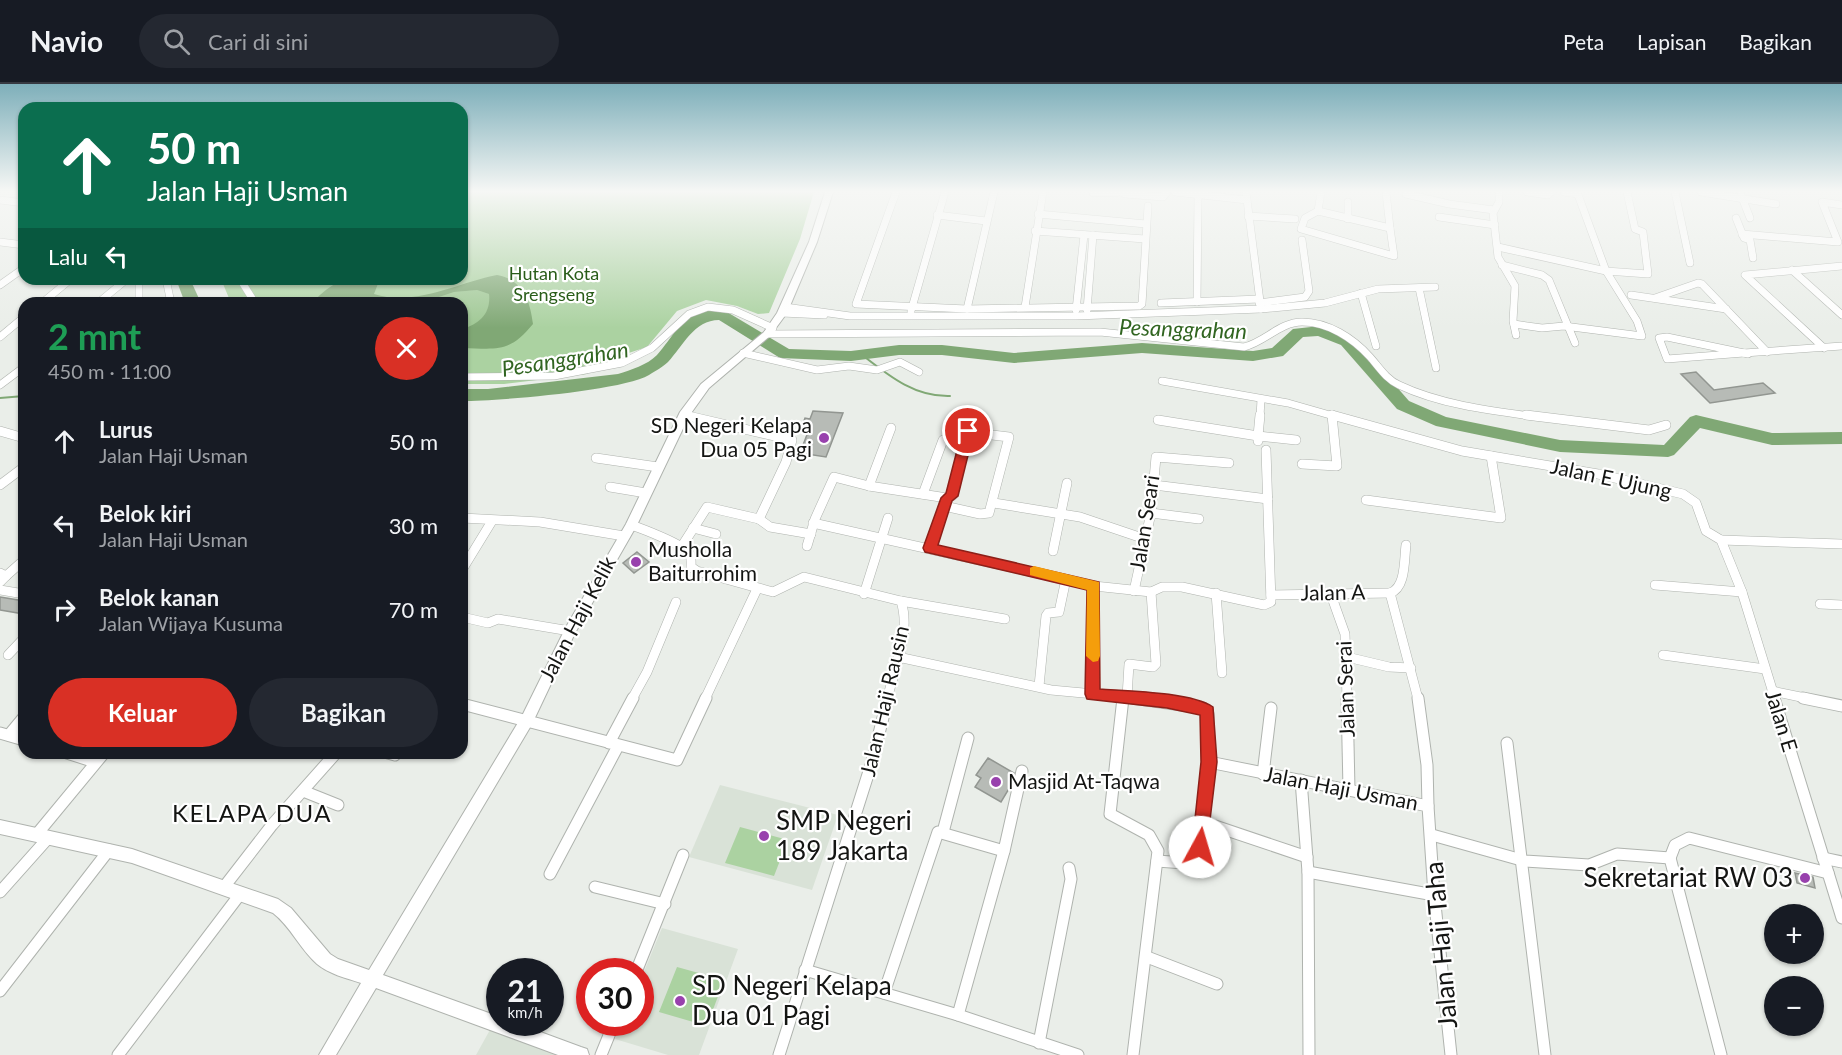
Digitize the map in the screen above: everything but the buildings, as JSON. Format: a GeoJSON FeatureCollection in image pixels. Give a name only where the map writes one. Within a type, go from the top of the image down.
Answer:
{"type":"FeatureCollection","features":[{"type":"Feature","properties":{"kind":"street","name":"Jalan Haji Kelik"},"geometry":{"type":"LineString","coordinates":[[327,1055],[526,720],[570,631],[627,531],[684,415],[705,386],[768,333],[783,310],[814,237]]}},
{"type":"Feature","properties":{"kind":"street"},"geometry":{"type":"LineString","coordinates":[[879,237],[855,303],[967,309],[1141,306],[1145,239],[1121,237]]}},
{"type":"Feature","properties":{"kind":"street"},"geometry":{"type":"LineString","coordinates":[[910,316],[931,237]]}},
{"type":"Feature","properties":{"kind":"street"},"geometry":{"type":"LineString","coordinates":[[967,309],[982,237]]}},
{"type":"Feature","properties":{"kind":"street"},"geometry":{"type":"LineString","coordinates":[[1025,307],[1034,237]]}},
{"type":"Feature","properties":{"kind":"street"},"geometry":{"type":"LineString","coordinates":[[1076,316],[1082,252],[1088,237]]}},
{"type":"Feature","properties":{"kind":"street"},"geometry":{"type":"LineString","coordinates":[[1088,316],[1086,307],[1091,252],[1089,237]]}},
{"type":"Feature","properties":{"kind":"street"},"geometry":{"type":"LineString","coordinates":[[1197,302],[1198,237]]}},
{"type":"Feature","properties":{"kind":"street"},"geometry":{"type":"LineString","coordinates":[[1251,237],[1260,304]]}},
{"type":"Feature","properties":{"kind":"street"},"geometry":{"type":"LineString","coordinates":[[1322,237],[1393,257],[1392,237]]}},
{"type":"Feature","properties":{"kind":"street"},"geometry":{"type":"LineString","coordinates":[[1497,237],[1498,257],[1511,275],[1515,286],[1516,335]]}},
{"type":"Feature","properties":{"kind":"street"},"geometry":{"type":"LineString","coordinates":[[1514,324],[1542,328],[1569,327],[1642,336],[1637,321],[1605,271],[1593,237]]}},
{"type":"Feature","properties":{"kind":"street"},"geometry":{"type":"LineString","coordinates":[[1498,247],[1605,271],[1640,274],[1650,272],[1643,237]]}},
{"type":"Feature","properties":{"kind":"street"},"geometry":{"type":"LineString","coordinates":[[1685,237],[1690,262]]}},
{"type":"Feature","properties":{"kind":"street"},"geometry":{"type":"LineString","coordinates":[[1744,237],[1750,240],[1750,251],[1753,258]]}},
{"type":"Feature","properties":{"kind":"street"},"geometry":{"type":"LineString","coordinates":[[1772,237],[1838,242],[1836,237]]}},
{"type":"Feature","properties":{"kind":"street"},"geometry":{"type":"LineString","coordinates":[[783,310],[812,316],[1088,316],[1260,304],[1305,297],[1309,291],[1302,240]]}},
{"type":"Feature","properties":{"kind":"street"},"geometry":{"type":"LineString","coordinates":[[0,242],[18,244]]}},
{"type":"Feature","properties":{"kind":"street"},"geometry":{"type":"LineString","coordinates":[[1082,252],[1091,252]]}},
{"type":"Feature","properties":{"kind":"street"},"geometry":{"type":"LineString","coordinates":[[1502,265],[1547,277],[1575,343]]}},
{"type":"Feature","properties":{"kind":"street"},"geometry":{"type":"LineString","coordinates":[[1824,348],[1745,275],[1842,266]]}},
{"type":"Feature","properties":{"kind":"street"},"geometry":{"type":"LineString","coordinates":[[1792,270],[1842,315]]}},
{"type":"Feature","properties":{"kind":"street"},"geometry":{"type":"LineString","coordinates":[[0,285],[18,272]]}},
{"type":"Feature","properties":{"kind":"street"},"geometry":{"type":"LineString","coordinates":[[1655,298],[1700,283],[1767,352]]}},
{"type":"Feature","properties":{"kind":"street"},"geometry":{"type":"LineString","coordinates":[[49,297],[64,285]]}},
{"type":"Feature","properties":{"kind":"street"},"geometry":{"type":"LineString","coordinates":[[105,297],[120,285]]}},
{"type":"Feature","properties":{"kind":"street"},"geometry":{"type":"LineString","coordinates":[[1161,303],[1325,303],[1361,293],[1435,287]]}},
{"type":"Feature","properties":{"kind":"street"},"geometry":{"type":"LineString","coordinates":[[1419,288],[1436,368]]}},
{"type":"Feature","properties":{"kind":"street"},"geometry":{"type":"LineString","coordinates":[[1361,293],[1376,346]]}},
{"type":"Feature","properties":{"kind":"street"},"geometry":{"type":"LineString","coordinates":[[1631,295],[1726,309]]}},
{"type":"Feature","properties":{"kind":"street"},"geometry":{"type":"LineString","coordinates":[[468,377],[580,372],[624,361],[657,345],[690,312],[707,307],[724,307],[768,333],[1100,332],[1244,347],[1261,343],[1276,327],[1287,323],[1303,322],[1340,332],[1353,340],[1391,381],[1423,393],[1507,412],[1650,430],[1666,425]]}},
{"type":"Feature","properties":{"kind":"street"},"geometry":{"type":"LineString","coordinates":[[0,337],[18,322]]}},
{"type":"Feature","properties":{"kind":"street"},"geometry":{"type":"LineString","coordinates":[[1748,354],[1667,337],[1659,338],[1666,359],[1748,354],[1842,346]]}},
{"type":"Feature","properties":{"kind":"street"},"geometry":{"type":"LineString","coordinates":[[746,351],[795,368],[820,371],[857,366],[875,370],[893,362],[905,363],[919,372]]}},
{"type":"Feature","properties":{"kind":"street"},"geometry":{"type":"LineString","coordinates":[[2,384],[18,372]]}},
{"type":"Feature","properties":{"kind":"street","name":"Jalan E Ujung"},"geometry":{"type":"LineString","coordinates":[[1162,381],[1288,403],[1441,446],[1598,474],[1683,494],[1696,503],[1708,533],[1721,540]]}},
{"type":"Feature","properties":{"kind":"street"},"geometry":{"type":"LineString","coordinates":[[1258,438],[1261,399]]}},
{"type":"Feature","properties":{"kind":"street"},"geometry":{"type":"LineString","coordinates":[[684,415],[792,440],[786,462],[759,519]]}},
{"type":"Feature","properties":{"kind":"street"},"geometry":{"type":"LineString","coordinates":[[1302,464],[1337,466],[1332,415]]}},
{"type":"Feature","properties":{"kind":"street"},"geometry":{"type":"LineString","coordinates":[[1158,420],[1258,438],[1296,440]]}},
{"type":"Feature","properties":{"kind":"street"},"geometry":{"type":"LineString","coordinates":[[869,486],[891,429]]}},
{"type":"Feature","properties":{"kind":"street"},"geometry":{"type":"LineString","coordinates":[[0,430],[18,436]]}},
{"type":"Feature","properties":{"kind":"street"},"geometry":{"type":"LineString","coordinates":[[807,546],[813,523],[832,478],[923,494],[945,502],[984,514],[989,513],[994,503],[1009,437],[967,432],[952,496],[945,502],[930,548]]}},
{"type":"Feature","properties":{"kind":"street"},"geometry":{"type":"LineString","coordinates":[[923,494],[943,440]]}},
{"type":"Feature","properties":{"kind":"street"},"geometry":{"type":"LineString","coordinates":[[1266,450],[1268,572],[1271,595]]}},
{"type":"Feature","properties":{"kind":"street","name":"Jalan Seari"},"geometry":{"type":"LineString","coordinates":[[1134,591],[1151,513],[1157,456],[1229,463]]}},
{"type":"Feature","properties":{"kind":"street"},"geometry":{"type":"LineString","coordinates":[[1366,500],[1501,518],[1491,456]]}},
{"type":"Feature","properties":{"kind":"street"},"geometry":{"type":"LineString","coordinates":[[596,459],[658,467]]}},
{"type":"Feature","properties":{"kind":"street"},"geometry":{"type":"LineString","coordinates":[[0,485],[18,471]]}},
{"type":"Feature","properties":{"kind":"street"},"geometry":{"type":"LineString","coordinates":[[1053,551],[1067,483]]}},
{"type":"Feature","properties":{"kind":"street"},"geometry":{"type":"LineString","coordinates":[[1154,485],[1268,499]]}},
{"type":"Feature","properties":{"kind":"street"},"geometry":{"type":"LineString","coordinates":[[610,487],[646,492]]}},
{"type":"Feature","properties":{"kind":"street"},"geometry":{"type":"LineString","coordinates":[[994,503],[1062,513],[1100,522],[1145,539]]}},
{"type":"Feature","properties":{"kind":"street"},"geometry":{"type":"LineString","coordinates":[[468,519],[540,522],[659,534],[671,543],[682,546],[708,507],[759,519],[771,527],[810,534]]}},
{"type":"Feature","properties":{"kind":"street"},"geometry":{"type":"LineString","coordinates":[[1151,513],[1199,519]]}},
{"type":"Feature","properties":{"kind":"street"},"geometry":{"type":"LineString","coordinates":[[864,594],[880,537],[888,518]]}},
{"type":"Feature","properties":{"kind":"street"},"geometry":{"type":"LineString","coordinates":[[468,560],[492,521]]}},
{"type":"Feature","properties":{"kind":"street"},"geometry":{"type":"LineString","coordinates":[[813,523],[1094,586],[1151,592],[1162,587],[1182,586],[1216,593],[1222,674]]}},
{"type":"Feature","properties":{"kind":"street"},"geometry":{"type":"LineString","coordinates":[[693,528],[716,534]]}},
{"type":"Feature","properties":{"kind":"street"},"geometry":{"type":"LineString","coordinates":[[1721,540],[1842,544]]}},
{"type":"Feature","properties":{"kind":"street","name":"Jalan E"},"geometry":{"type":"LineString","coordinates":[[1721,540],[1742,592],[1842,918]]}},
{"type":"Feature","properties":{"kind":"street"},"geometry":{"type":"LineString","coordinates":[[1390,593],[1396,591],[1401,583],[1406,545]]}},
{"type":"Feature","properties":{"kind":"street","name":"Jalan Haji Rausin"},"geometry":{"type":"LineString","coordinates":[[682,546],[691,554],[694,569],[757,589],[777,592],[804,577],[864,594],[901,601],[905,618],[898,657],[871,765],[779,1055]]}},
{"type":"Feature","properties":{"kind":"street"},"geometry":{"type":"LineString","coordinates":[[2,577],[18,565]]}},
{"type":"Feature","properties":{"kind":"street"},"geometry":{"type":"LineString","coordinates":[[1039,687],[1046,616],[1048,613],[1059,612],[1066,579]]}},
{"type":"Feature","properties":{"kind":"street"},"geometry":{"type":"LineString","coordinates":[[1656,585],[1742,592]]}},
{"type":"Feature","properties":{"kind":"street"},"geometry":{"type":"LineString","coordinates":[[1093,694],[1094,586]]}},
{"type":"Feature","properties":{"kind":"street"},"geometry":{"type":"LineString","coordinates":[[468,706],[674,761],[678,759],[757,589]]}},
{"type":"Feature","properties":{"kind":"street"},"geometry":{"type":"LineString","coordinates":[[0,591],[18,593]]}},
{"type":"Feature","properties":{"kind":"street"},"geometry":{"type":"LineString","coordinates":[[1133,1055],[1147,957],[1158,851],[1151,837],[1110,814],[1129,664],[1153,667],[1156,664],[1151,592]]}},
{"type":"Feature","properties":{"kind":"street","name":"Jalan A"},"geometry":{"type":"LineString","coordinates":[[1216,593],[1264,605],[1271,603],[1271,595],[1330,592],[1390,593],[1418,696],[1428,806]]}},
{"type":"Feature","properties":{"kind":"street","name":"Jalan Serai"},"geometry":{"type":"LineString","coordinates":[[1330,592],[1345,634],[1349,789]]}},
{"type":"Feature","properties":{"kind":"street"},"geometry":{"type":"LineString","coordinates":[[901,601],[1005,619]]}},
{"type":"Feature","properties":{"kind":"street"},"geometry":{"type":"LineString","coordinates":[[550,874],[647,672],[676,602]]}},
{"type":"Feature","properties":{"kind":"street"},"geometry":{"type":"LineString","coordinates":[[1820,604],[1842,605]]}},
{"type":"Feature","properties":{"kind":"street"},"geometry":{"type":"LineString","coordinates":[[468,618],[488,623],[498,619],[570,631]]}},
{"type":"Feature","properties":{"kind":"street"},"geometry":{"type":"LineString","coordinates":[[8,655],[18,644]]}},
{"type":"Feature","properties":{"kind":"street"},"geometry":{"type":"LineString","coordinates":[[1663,655],[1765,669]]}},
{"type":"Feature","properties":{"kind":"street"},"geometry":{"type":"LineString","coordinates":[[898,657],[1039,687],[1167,701],[1206,710],[1209,762],[1198,865],[1157,861]]}},
{"type":"Feature","properties":{"kind":"street"},"geometry":{"type":"LineString","coordinates":[[1347,657],[1389,667],[1411,668]]}},
{"type":"Feature","properties":{"kind":"street"},"geometry":{"type":"LineString","coordinates":[[1772,691],[1842,706]]}},
{"type":"Feature","properties":{"kind":"street"},"geometry":{"type":"LineString","coordinates":[[1263,774],[1271,708]]}},
{"type":"Feature","properties":{"kind":"street"},"geometry":{"type":"LineString","coordinates":[[4,734],[18,722]]}},
{"type":"Feature","properties":{"kind":"street"},"geometry":{"type":"LineString","coordinates":[[943,832],[968,738]]}},
{"type":"Feature","properties":{"kind":"street"},"geometry":{"type":"LineString","coordinates":[[1507,743],[1545,1055]]}},
{"type":"Feature","properties":{"kind":"street"},"geometry":{"type":"LineString","coordinates":[[86,759],[95,762]]}},
{"type":"Feature","properties":{"kind":"street"},"geometry":{"type":"LineString","coordinates":[[0,892],[98,759]]}},
{"type":"Feature","properties":{"kind":"street"},"geometry":{"type":"LineString","coordinates":[[224,887],[272,825],[331,759]]}},
{"type":"Feature","properties":{"kind":"street","name":"Jalan Haji Usman"},"geometry":{"type":"LineString","coordinates":[[1209,762],[1428,806],[1432,835],[1520,860],[1589,865],[1608,855],[1617,854],[1670,858]]}},
{"type":"Feature","properties":{"kind":"street"},"geometry":{"type":"LineString","coordinates":[[958,1015],[1004,851],[1023,771]]}},
{"type":"Feature","properties":{"kind":"street"},"geometry":{"type":"LineString","coordinates":[[1301,780],[1308,873],[1309,1055]]}},
{"type":"Feature","properties":{"kind":"street"},"geometry":{"type":"LineString","coordinates":[[303,790],[338,805]]}},
{"type":"Feature","properties":{"kind":"street"},"geometry":{"type":"LineString","coordinates":[[1203,822],[1307,857]]}},
{"type":"Feature","properties":{"kind":"street"},"geometry":{"type":"LineString","coordinates":[[0,827],[109,850],[241,893],[283,910],[318,956],[326,962],[581,1055]]}},
{"type":"Feature","properties":{"kind":"street"},"geometry":{"type":"LineString","coordinates":[[884,993],[936,834],[943,832],[1004,851]]}},
{"type":"Feature","properties":{"kind":"street","name":"Jalan Haji Taha"},"geometry":{"type":"LineString","coordinates":[[1432,835],[1434,895],[1451,1055]]}},
{"type":"Feature","properties":{"kind":"street"},"geometry":{"type":"LineString","coordinates":[[1721,1055],[1670,858],[1675,845],[1689,838],[1828,873]]}},
{"type":"Feature","properties":{"kind":"street"},"geometry":{"type":"LineString","coordinates":[[0,991],[109,850]]}},
{"type":"Feature","properties":{"kind":"street"},"geometry":{"type":"LineString","coordinates":[[642,958],[683,855]]}},
{"type":"Feature","properties":{"kind":"street"},"geometry":{"type":"LineString","coordinates":[[1823,858],[1842,862]]}},
{"type":"Feature","properties":{"kind":"street"},"geometry":{"type":"LineString","coordinates":[[1039,1043],[1061,940],[1071,879],[1069,868]]}},
{"type":"Feature","properties":{"kind":"street"},"geometry":{"type":"LineString","coordinates":[[1308,873],[1434,895]]}},
{"type":"Feature","properties":{"kind":"street"},"geometry":{"type":"LineString","coordinates":[[595,887],[665,904]]}},
{"type":"Feature","properties":{"kind":"street"},"geometry":{"type":"LineString","coordinates":[[118,1055],[241,893]]}},
{"type":"Feature","properties":{"kind":"street"},"geometry":{"type":"LineString","coordinates":[[1147,957],[1217,984]]}},
{"type":"Feature","properties":{"kind":"street"},"geometry":{"type":"LineString","coordinates":[[806,970],[958,1015],[1078,1055]]}},
{"type":"Feature","properties":{"kind":"street"},"geometry":{"type":"LineString","coordinates":[[601,1055],[609,1036]]}},
{"type":"Feature","properties":{"kind":"shaded area"},"geometry":{"type":"Polygon","coordinates":[[[497,275],[513,281],[524,292],[527,299],[533,324],[509,345],[494,348],[468,348],[468,326],[483,317],[488,307],[489,294],[477,290],[454,292],[439,297],[413,297],[468,285],[468,283],[497,275]]]}},
{"type":"Feature","properties":{"kind":"shaded area"},"geometry":{"type":"Polygon","coordinates":[[[333,285],[377,285],[374,294],[390,297],[319,297],[333,285]]]}},
{"type":"Feature","properties":{"kind":"shaded area"},"geometry":{"type":"Polygon","coordinates":[[[477,290],[489,294],[488,307],[479,321],[468,326],[468,297],[439,297],[454,292],[477,290]]]}},
{"type":"Feature","properties":{"kind":"shaded area","name":"SMP Negeri 189 Jakarta"},"geometry":{"type":"Polygon","coordinates":[[[720,785],[838,815],[812,890],[689,857],[720,785]]]}},
{"type":"Feature","properties":{"kind":"shaded area","name":"SD Negeri Kelapa Dua 01 Pagi"},"geometry":{"type":"Polygon","coordinates":[[[662,928],[738,949],[699,1055],[668,1055],[615,1039],[616,1036],[654,1036],[654,958],[650,958],[662,928]]]}},
{"type":"Feature","properties":{"kind":"shaded area"},"geometry":{"type":"Polygon","coordinates":[[[487,1036],[516,1036],[575,1055],[476,1055],[487,1036]]]}},
{"type":"Feature","properties":{"kind":"green space","name":"Hutan Kota Srengseng"},"geometry":{"type":"Polygon","coordinates":[[[468,237],[801,237],[769,313],[758,314],[737,306],[706,300],[677,311],[647,347],[604,361],[587,374],[504,384],[468,384],[468,297],[228,297],[224,285],[468,285],[468,237]]]}},
{"type":"Feature","properties":{"kind":"green space"},"geometry":{"type":"Polygon","coordinates":[[[740,827],[788,840],[774,876],[725,863],[740,827]]]}},
{"type":"Feature","properties":{"kind":"green space"},"geometry":{"type":"Polygon","coordinates":[[[677,967],[724,980],[707,1026],[659,1012],[677,967]]]}},
{"type":"Feature","properties":{"kind":"waterway","name":"Pesanggrahan"},"geometry":{"type":"LineString","coordinates":[[186,285],[190,297]]}},
{"type":"Feature","properties":{"kind":"waterway","name":"Pesanggrahan"},"geometry":{"type":"LineString","coordinates":[[468,395],[488,395],[618,379],[640,373],[661,360],[683,331],[706,315],[722,315],[786,354],[851,356],[899,350],[942,350],[1014,358],[1103,349],[1142,348],[1253,356],[1277,352],[1299,332],[1320,331],[1347,341],[1403,405],[1442,422],[1560,446],[1668,451],[1696,421],[1772,439],[1842,438]]}},
{"type":"Feature","properties":{"kind":"waterway"},"geometry":{"type":"LineString","coordinates":[[861,354],[913,389],[950,396]]}},
{"type":"Feature","properties":{"kind":"waterway"},"geometry":{"type":"LineString","coordinates":[[0,398],[18,396]]}},
{"type":"Feature","properties":{"kind":"slow traffic"},"geometry":{"type":"LineString","coordinates":[[1034,572],[1094,586],[1093,656]]}},
{"type":"Feature","properties":{"kind":"place","name":"SD Negeri Kelapa Dua 05 Pagi"},"geometry":{"type":"Point","coordinates":[824,438]}},
{"type":"Feature","properties":{"kind":"place","name":"Musholla Baiturrohim"},"geometry":{"type":"Point","coordinates":[636,562]}},
{"type":"Feature","properties":{"kind":"place","name":"Masjid At-Taqwa"},"geometry":{"type":"Point","coordinates":[996,782]}},
{"type":"Feature","properties":{"kind":"place","name":"SMP Negeri 189 Jakarta"},"geometry":{"type":"Point","coordinates":[764,836]}},
{"type":"Feature","properties":{"kind":"place","name":"Sekretariat RW 03"},"geometry":{"type":"Point","coordinates":[1805,878]}},
{"type":"Feature","properties":{"kind":"place","name":"SD Negeri Kelapa Dua 01 Pagi"},"geometry":{"type":"Point","coordinates":[680,1001]}},
{"type":"Feature","properties":{"kind":"district","name":"KELAPA DUA"},"geometry":{"type":"Point","coordinates":[252,814]}},
{"type":"Feature","properties":{"kind":"route"},"geometry":{"type":"LineString","coordinates":[[968,431],[952,496],[947,498],[930,548],[1094,586],[1093,694],[1167,701],[1203,708],[1208,712],[1209,762],[1200,847]]}}]}
